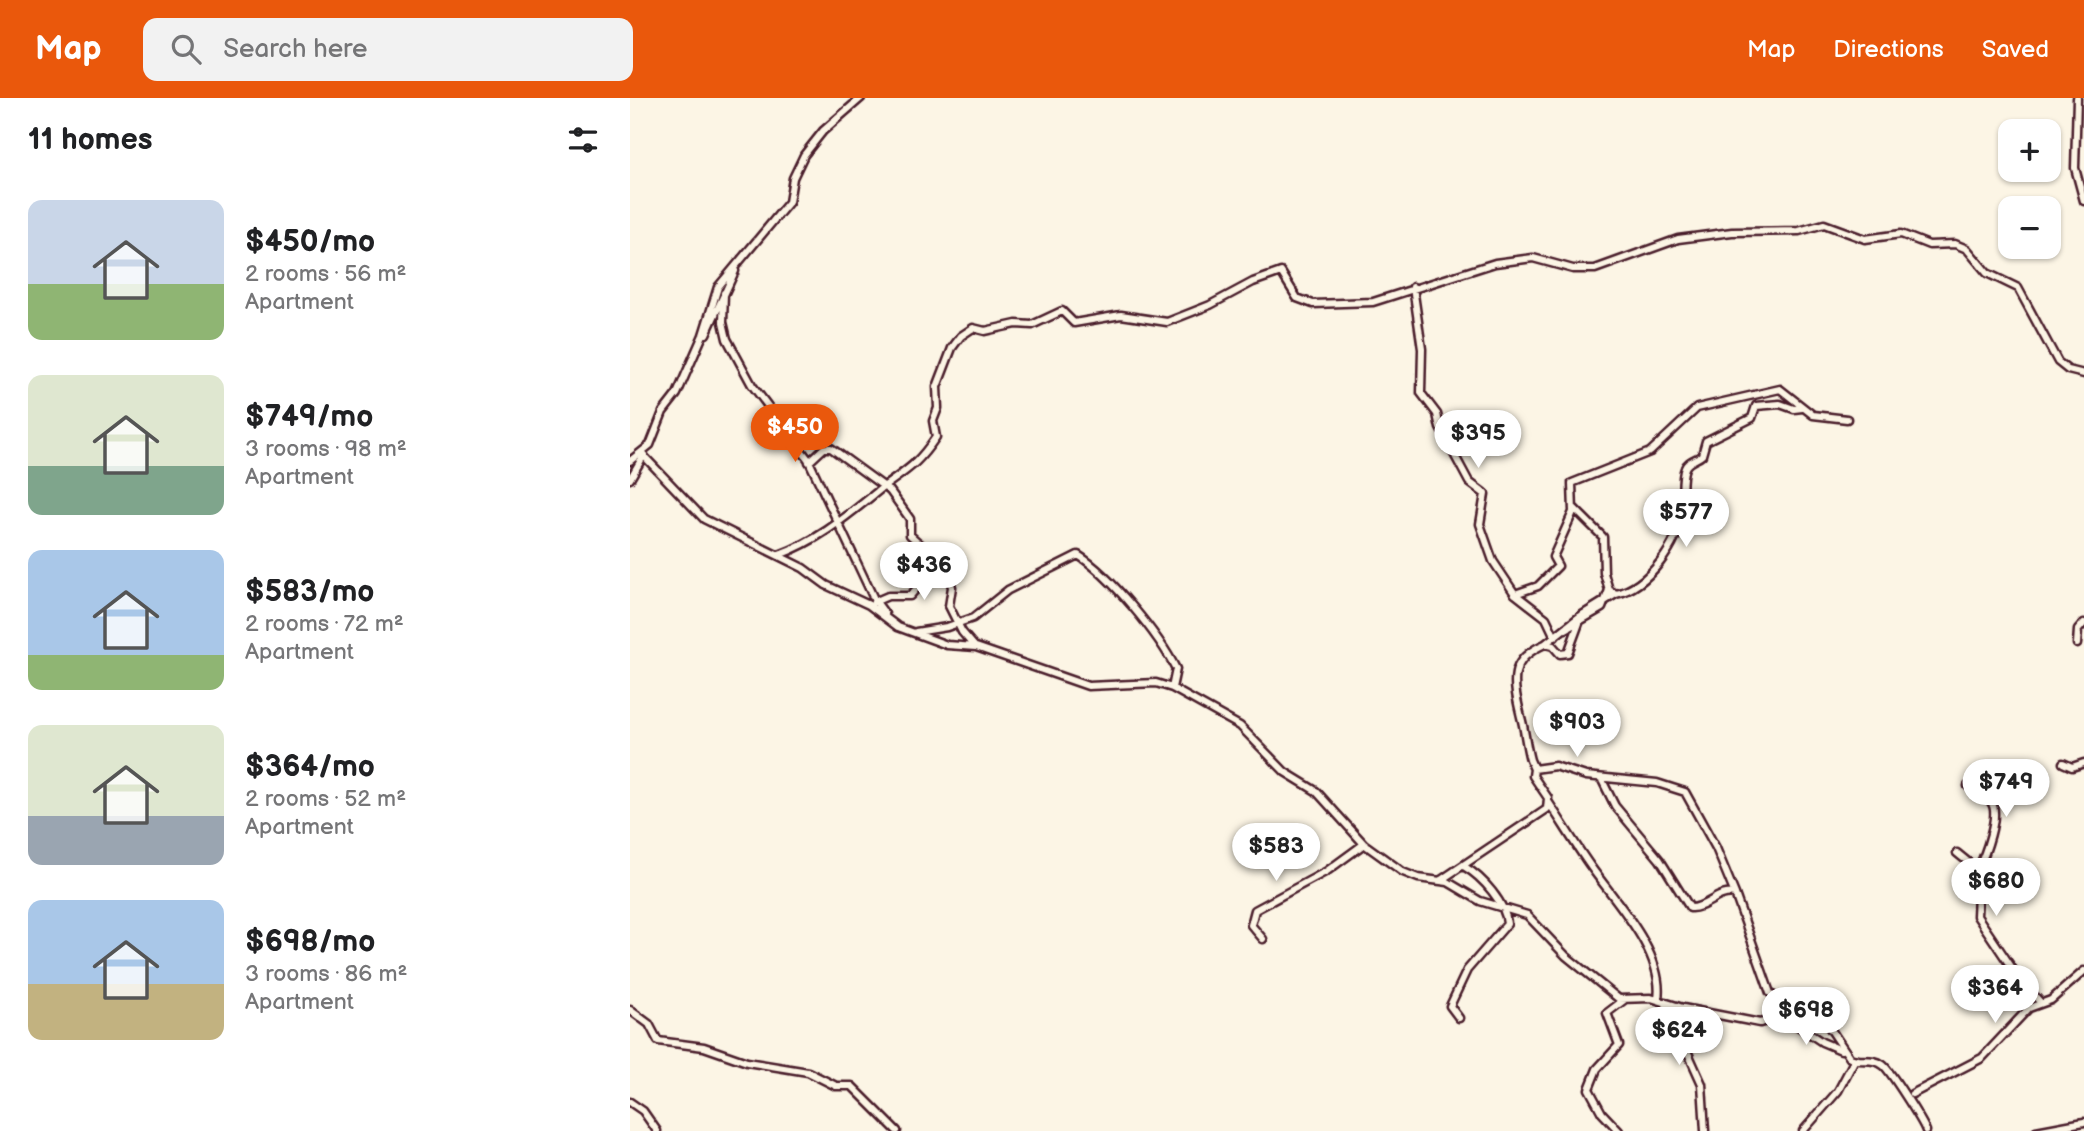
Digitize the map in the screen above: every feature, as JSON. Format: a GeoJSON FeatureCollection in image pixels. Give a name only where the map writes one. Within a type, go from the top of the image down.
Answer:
{"type":"FeatureCollection","features":[{"type":"Feature","properties":{"kind":"street"},"geometry":{"type":"LineString","coordinates":[[700,342],[718,287],[792,196],[793,178],[804,155],[823,131],[861,98]]}},
{"type":"Feature","properties":{"kind":"street"},"geometry":{"type":"LineString","coordinates":[[2077,98],[2075,168],[2084,201]]}},
{"type":"Feature","properties":{"kind":"street"},"geometry":{"type":"LineString","coordinates":[[779,555],[803,547],[841,523],[921,460],[935,438],[933,421],[938,408],[937,387],[956,341],[970,328],[985,331],[1016,324],[1029,326],[1062,311],[1074,323],[1121,315],[1164,322],[1210,305],[1253,282],[1281,272],[1297,298],[1313,304],[1373,302],[1445,277],[1459,277],[1490,264],[1528,258],[1573,269],[1595,269],[1673,240],[1724,233],[1799,231],[1824,224],[1860,238],[1902,234],[1929,245],[1955,244],[1967,249],[1987,273],[2018,288],[2057,362],[2068,370],[2084,374]]}},
{"type":"Feature","properties":{"kind":"street"},"geometry":{"type":"LineString","coordinates":[[630,479],[741,260]]}},
{"type":"Feature","properties":{"kind":"street"},"geometry":{"type":"LineString","coordinates":[[1413,287],[1422,349],[1421,393],[1437,414],[1440,428],[1469,482],[1484,493],[1480,524],[1493,561],[1515,594],[1546,618],[1555,637]]}},
{"type":"Feature","properties":{"kind":"street"},"geometry":{"type":"LineString","coordinates":[[724,293],[724,331],[742,369],[809,462],[841,523],[874,604]]}},
{"type":"Feature","properties":{"kind":"street"},"geometry":{"type":"LineString","coordinates":[[1515,594],[1538,586],[1557,568],[1553,557],[1565,537],[1574,508],[1572,483],[1650,452],[1666,440],[1697,408],[1772,389],[1785,391],[1802,408],[1819,417],[1847,419]]}},
{"type":"Feature","properties":{"kind":"street"},"geometry":{"type":"LineString","coordinates":[[1705,1131],[1702,1084],[1662,1000],[1656,972],[1632,921],[1588,862],[1534,780],[1514,677],[1522,659],[1582,615],[1639,582],[1673,545],[1681,521],[1684,470],[1690,462],[1702,455],[1706,441],[1752,418],[1756,406],[1780,404],[1794,409],[1802,408]]}},
{"type":"Feature","properties":{"kind":"street"},"geometry":{"type":"LineString","coordinates":[[809,462],[824,448],[831,447],[889,490],[910,519],[910,535],[946,564],[952,587],[949,604],[958,624],[975,647]]}},
{"type":"Feature","properties":{"kind":"street"},"geometry":{"type":"LineString","coordinates":[[630,461],[644,453]]}},
{"type":"Feature","properties":{"kind":"street"},"geometry":{"type":"LineString","coordinates":[[644,453],[704,519],[874,604],[895,625],[947,645],[975,647],[1088,686],[1156,683],[1172,688],[1240,726],[1285,772],[1316,791],[1364,844],[1410,876],[1441,880],[1471,897],[1530,918],[1577,966],[1613,996],[1624,1000]]}},
{"type":"Feature","properties":{"kind":"street"},"geometry":{"type":"LineString","coordinates":[[1566,629],[1601,609],[1609,590],[1604,573],[1603,537],[1574,508]]}},
{"type":"Feature","properties":{"kind":"street"},"geometry":{"type":"LineString","coordinates":[[915,632],[958,624],[976,616],[1008,590],[1071,556],[1079,555],[1136,610],[1159,639],[1176,669],[1172,688]]}},
{"type":"Feature","properties":{"kind":"street"},"geometry":{"type":"LineString","coordinates":[[874,604],[888,596],[910,596],[930,573],[946,564]]}},
{"type":"Feature","properties":{"kind":"street"},"geometry":{"type":"LineString","coordinates":[[1609,590],[1616,594]]}},
{"type":"Feature","properties":{"kind":"street"},"geometry":{"type":"LineString","coordinates":[[1545,644],[1562,655],[1568,653],[1582,615]]}},
{"type":"Feature","properties":{"kind":"street"},"geometry":{"type":"LineString","coordinates":[[2077,644],[2078,630],[2084,623]]}},
{"type":"Feature","properties":{"kind":"street"},"geometry":{"type":"LineString","coordinates":[[2063,763],[2072,766],[2084,763]]}},
{"type":"Feature","properties":{"kind":"street"},"geometry":{"type":"LineString","coordinates":[[1534,769],[1555,766],[1601,778],[1657,783],[1685,792],[1716,848],[1770,993],[1779,1000],[1793,1004]]}},
{"type":"Feature","properties":{"kind":"street"},"geometry":{"type":"LineString","coordinates":[[1601,778],[1615,806],[1660,860],[1690,908],[1696,908],[1727,893],[1735,894]]}},
{"type":"Feature","properties":{"kind":"street"},"geometry":{"type":"LineString","coordinates":[[1968,786],[1991,801],[1993,807],[1990,838],[1978,869],[1977,916],[2018,978],[2040,1002]]}},
{"type":"Feature","properties":{"kind":"street"},"geometry":{"type":"LineString","coordinates":[[1441,880],[1465,867],[1522,823],[1548,809],[1549,803]]}},
{"type":"Feature","properties":{"kind":"street"},"geometry":{"type":"LineString","coordinates":[[1263,939],[1251,925],[1255,910],[1327,871],[1364,844]]}},
{"type":"Feature","properties":{"kind":"street"},"geometry":{"type":"LineString","coordinates":[[1957,853],[1978,869]]}},
{"type":"Feature","properties":{"kind":"street"},"geometry":{"type":"LineString","coordinates":[[1459,1018],[1450,1006],[1467,970],[1488,943],[1505,928],[1506,918],[1477,875],[1465,867]]}},
{"type":"Feature","properties":{"kind":"street"},"geometry":{"type":"LineString","coordinates":[[1912,1094],[1982,1058],[2024,1012],[2040,1002],[2051,1000],[2084,971]]}},
{"type":"Feature","properties":{"kind":"street"},"geometry":{"type":"LineString","coordinates":[[1619,1131],[1602,1113],[1590,1090],[1597,1069],[1619,1045],[1607,1013],[1624,1000],[1643,997],[1750,1022],[1768,1022],[1793,1004],[1806,1000],[1814,1002],[1843,1050],[1854,1060],[1876,1061],[1883,1065],[1911,1104],[1926,1131]]}},
{"type":"Feature","properties":{"kind":"street"},"geometry":{"type":"LineString","coordinates":[[630,1010],[649,1024],[658,1041],[704,1047],[747,1062],[808,1072],[835,1086],[852,1086],[897,1131]]}},
{"type":"Feature","properties":{"kind":"street"},"geometry":{"type":"LineString","coordinates":[[1780,1014],[1822,1042],[1843,1050]]}},
{"type":"Feature","properties":{"kind":"street"},"geometry":{"type":"LineString","coordinates":[[1803,1131],[1828,1104],[1854,1060]]}},
{"type":"Feature","properties":{"kind":"street"},"geometry":{"type":"LineString","coordinates":[[1892,1079],[1912,1094]]}},
{"type":"Feature","properties":{"kind":"street"},"geometry":{"type":"LineString","coordinates":[[1911,1104],[1912,1094]]}},
{"type":"Feature","properties":{"kind":"street"},"geometry":{"type":"LineString","coordinates":[[630,1102],[649,1118],[657,1131]]}},
{"type":"Feature","properties":{"kind":"street"},"geometry":{"type":"LineString","coordinates":[[2036,1131],[2084,1122]]}}]}
